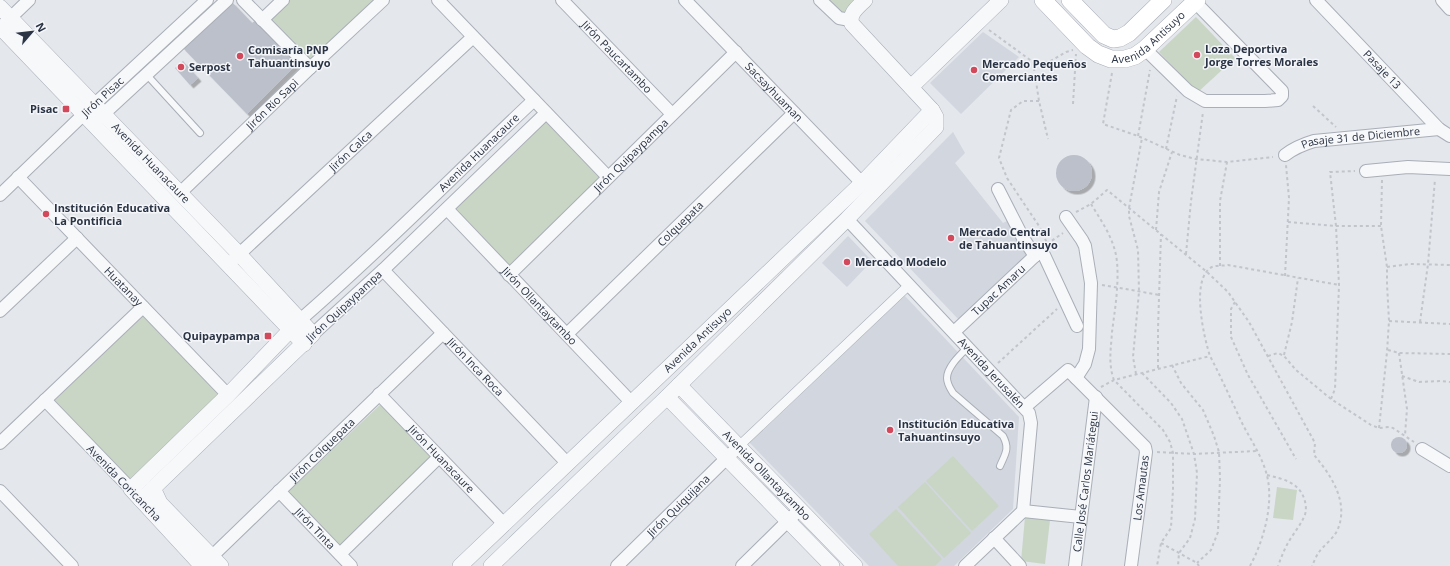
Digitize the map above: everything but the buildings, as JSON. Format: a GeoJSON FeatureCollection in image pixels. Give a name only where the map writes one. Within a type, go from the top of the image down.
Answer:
{"type":"FeatureCollection","features":[{"type":"Feature","properties":{"kind":"main road","name":"Avenida Antisuyo"},"geometry":{"type":"LineString","coordinates":[[1043,0],[1087,46],[1098,54],[1111,59],[1125,59],[1135,56],[1196,1]]}},
{"type":"Feature","properties":{"kind":"main road","name":"Avenida Antisuyo"},"geometry":{"type":"LineString","coordinates":[[1070,0],[1104,35],[1113,39],[1120,38],[1129,33],[1163,0]]}},
{"type":"Feature","properties":{"kind":"street"},"geometry":{"type":"LineString","coordinates":[[3,20],[29,0]]}},
{"type":"Feature","properties":{"kind":"street","name":"Jirón Pisac"},"geometry":{"type":"LineString","coordinates":[[94,113],[207,0]]}},
{"type":"Feature","properties":{"kind":"street","name":"Jirón Pisac"},"geometry":{"type":"LineString","coordinates":[[0,195],[18,177],[94,113],[146,74],[227,0]]}},
{"type":"Feature","properties":{"kind":"street"},"geometry":{"type":"LineString","coordinates":[[243,0],[310,68]]}},
{"type":"Feature","properties":{"kind":"street"},"geometry":{"type":"LineString","coordinates":[[262,20],[283,0]]}},
{"type":"Feature","properties":{"kind":"street","name":"Jirón Rio Sapi"},"geometry":{"type":"LineString","coordinates":[[180,193],[383,0]]}},
{"type":"Feature","properties":{"kind":"street"},"geometry":{"type":"LineString","coordinates":[[438,0],[608,177]]}},
{"type":"Feature","properties":{"kind":"street","name":"Jirón Paucartambo"},"geometry":{"type":"LineString","coordinates":[[562,0],[672,114]]}},
{"type":"Feature","properties":{"kind":"street"},"geometry":{"type":"LineString","coordinates":[[820,0],[839,18],[850,20],[855,28],[932,110]]}},
{"type":"Feature","properties":{"kind":"street"},"geometry":{"type":"LineString","coordinates":[[850,20],[853,12],[865,0]]}},
{"type":"Feature","properties":{"kind":"street"},"geometry":{"type":"LineString","coordinates":[[911,87],[1001,0]]}},
{"type":"Feature","properties":{"kind":"street","name":"Pasaje 13"},"geometry":{"type":"LineString","coordinates":[[1316,0],[1439,129],[1450,136]]}},
{"type":"Feature","properties":{"kind":"street"},"geometry":{"type":"LineString","coordinates":[[1442,0],[1450,9]]}},
{"type":"Feature","properties":{"kind":"street","name":"Sacsayhuaman"},"geometry":{"type":"LineString","coordinates":[[688,1],[862,183]]}},
{"type":"Feature","properties":{"kind":"street"},"geometry":{"type":"LineString","coordinates":[[1144,49],[1191,94],[1205,101],[1278,100],[1282,96],[1282,92],[1196,1]]}},
{"type":"Feature","properties":{"kind":"street","name":"Avenida Huanacaure"},"geometry":{"type":"LineString","coordinates":[[3,20],[94,113],[309,339]]}},
{"type":"Feature","properties":{"kind":"street","name":"Jirón Calca"},"geometry":{"type":"LineString","coordinates":[[234,259],[473,37]]}},
{"type":"Feature","properties":{"kind":"street","name":"Jirón Quipaypampa"},"geometry":{"type":"LineString","coordinates":[[509,274],[736,52]]}},
{"type":"Feature","properties":{"kind":"street","name":"Avenida Huanacaure"},"geometry":{"type":"LineString","coordinates":[[296,325],[338,288],[534,100]]}},
{"type":"Feature","properties":{"kind":"street","name":"Avenida Antisuyo"},"geometry":{"type":"LineString","coordinates":[[460,566],[862,183],[932,110],[936,117],[934,129],[847,220],[667,397],[491,566]]}},
{"type":"Feature","properties":{"kind":"street","name":"Avenida Huanacaure"},"geometry":{"type":"LineString","coordinates":[[94,113],[180,193],[234,259]]}},
{"type":"Feature","properties":{"kind":"street","name":"Jirón Quipaypampa"},"geometry":{"type":"LineString","coordinates":[[136,494],[153,488],[546,113]]}},
{"type":"Feature","properties":{"kind":"street","name":"Colquepata"},"geometry":{"type":"LineString","coordinates":[[567,334],[794,113]]}},
{"type":"Feature","properties":{"kind":"street","name":"Pasaje 31 de Diciembre"},"geometry":{"type":"LineString","coordinates":[[1285,155],[1304,143],[1314,141],[1439,129]]}},
{"type":"Feature","properties":{"kind":"street"},"geometry":{"type":"LineString","coordinates":[[1366,171],[1408,167],[1450,169]]}},
{"type":"Feature","properties":{"kind":"street","name":"Huatanay"},"geometry":{"type":"LineString","coordinates":[[18,177],[228,395]]}},
{"type":"Feature","properties":{"kind":"street"},"geometry":{"type":"LineString","coordinates":[[998,189],[1023,238],[1042,252],[1077,326]]}},
{"type":"Feature","properties":{"kind":"street","name":"Jirón Ollantaytambo"},"geometry":{"type":"LineString","coordinates":[[446,209],[632,403]]}},
{"type":"Feature","properties":{"kind":"street","name":"Avenida Jerusalén"},"geometry":{"type":"LineString","coordinates":[[847,220],[1029,413],[1031,423],[1023,511]]}},
{"type":"Feature","properties":{"kind":"street"},"geometry":{"type":"LineString","coordinates":[[1025,408],[1084,364],[1089,349],[1091,284],[1085,246],[1069,221]]}},
{"type":"Feature","properties":{"kind":"street"},"geometry":{"type":"LineString","coordinates":[[0,311],[77,238]]}},
{"type":"Feature","properties":{"kind":"street","name":"Tupac Amaru"},"geometry":{"type":"LineString","coordinates":[[954,332],[1042,252]]}},
{"type":"Feature","properties":{"kind":"street","name":"Jirón Inca Roca"},"geometry":{"type":"LineString","coordinates":[[383,270],[568,464]]}},
{"type":"Feature","properties":{"kind":"street"},"geometry":{"type":"LineString","coordinates":[[739,446],[909,285]]}},
{"type":"Feature","properties":{"kind":"street"},"geometry":{"type":"LineString","coordinates":[[0,443],[143,307]]}},
{"type":"Feature","properties":{"kind":"street","name":"Jirón Quipaypampa"},"geometry":{"type":"LineString","coordinates":[[136,494],[228,395],[296,325]]}},
{"type":"Feature","properties":{"kind":"street","name":"Jirón Colquepata"},"geometry":{"type":"LineString","coordinates":[[207,564],[279,491],[443,333]]}},
{"type":"Feature","properties":{"kind":"street","name":"Los Amautas"},"geometry":{"type":"LineString","coordinates":[[1072,374],[1142,443],[1146,452],[1131,566]]}},
{"type":"Feature","properties":{"kind":"street","name":"Avenida Ollantaytambo"},"geometry":{"type":"LineString","coordinates":[[679,385],[855,566]]}},
{"type":"Feature","properties":{"kind":"street","name":"Jirón Huanacaure"},"geometry":{"type":"LineString","coordinates":[[380,394],[504,524]]}},
{"type":"Feature","properties":{"kind":"street","name":"Avenida Ollantaytambo"},"geometry":{"type":"LineString","coordinates":[[667,397],[832,566]]}},
{"type":"Feature","properties":{"kind":"street","name":"Calle José Carlos Mariátegui"},"geometry":{"type":"LineString","coordinates":[[1075,566],[1096,397]]}},
{"type":"Feature","properties":{"kind":"street","name":"Avenida Coricancha"},"geometry":{"type":"LineString","coordinates":[[45,400],[136,494],[207,564]]}},
{"type":"Feature","properties":{"kind":"street","name":"Jirón Quiquijana"},"geometry":{"type":"LineString","coordinates":[[617,566],[739,446]]}},
{"type":"Feature","properties":{"kind":"street"},"geometry":{"type":"LineString","coordinates":[[1422,449],[1450,466]]}},
{"type":"Feature","properties":{"kind":"street"},"geometry":{"type":"LineString","coordinates":[[340,554],[439,457]]}},
{"type":"Feature","properties":{"kind":"street","name":"Avenida Coricancha"},"geometry":{"type":"LineString","coordinates":[[153,488],[160,503],[207,564]]}},
{"type":"Feature","properties":{"kind":"street"},"geometry":{"type":"LineString","coordinates":[[0,491],[71,565]]}},
{"type":"Feature","properties":{"kind":"street","name":"Jirón Tinta"},"geometry":{"type":"LineString","coordinates":[[279,491],[352,566]]}},
{"type":"Feature","properties":{"kind":"street"},"geometry":{"type":"LineString","coordinates":[[742,566],[800,509]]}},
{"type":"Feature","properties":{"kind":"street"},"geometry":{"type":"LineString","coordinates":[[965,566],[1023,511],[1081,516]]}},
{"type":"Feature","properties":{"kind":"street"},"geometry":{"type":"LineString","coordinates":[[994,538],[1020,566]]}},
{"type":"Feature","properties":{"kind":"lane"},"geometry":{"type":"LineString","coordinates":[[146,74],[200,133]]}},
{"type":"Feature","properties":{"kind":"lane"},"geometry":{"type":"LineString","coordinates":[[968,347],[960,355],[949,371],[947,378],[948,384],[953,393],[1002,436],[1006,443],[1007,450],[1000,466]]}},
{"type":"Feature","properties":{"kind":"path"},"geometry":{"type":"LineString","coordinates":[[978,22],[1033,62],[1049,62],[1066,52],[1076,49],[1073,104]]}},
{"type":"Feature","properties":{"kind":"path"},"geometry":{"type":"LineString","coordinates":[[1115,59],[1107,94],[1103,124],[1138,136],[1172,152],[1196,159],[1227,162],[1285,155],[1289,198],[1285,276]]}},
{"type":"Feature","properties":{"kind":"path"},"geometry":{"type":"LineString","coordinates":[[1138,136],[1151,68],[1157,61]]}},
{"type":"Feature","properties":{"kind":"path"},"geometry":{"type":"LineString","coordinates":[[1033,62],[1039,100],[1048,139]]}},
{"type":"Feature","properties":{"kind":"path"},"geometry":{"type":"LineString","coordinates":[[1166,149],[1180,84]]}},
{"type":"Feature","properties":{"kind":"path"},"geometry":{"type":"LineString","coordinates":[[1039,100],[1023,101],[1011,110],[999,158],[1007,178],[1039,226],[1042,252]]}},
{"type":"Feature","properties":{"kind":"path"},"geometry":{"type":"LineString","coordinates":[[1186,254],[1196,159],[1205,101]]}},
{"type":"Feature","properties":{"kind":"path"},"geometry":{"type":"LineString","coordinates":[[1313,106],[1348,138]]}},
{"type":"Feature","properties":{"kind":"path"},"geometry":{"type":"LineString","coordinates":[[1136,374],[1133,357],[1139,292],[1138,250],[1129,216],[1129,208],[1142,138]]}},
{"type":"Feature","properties":{"kind":"path"},"geometry":{"type":"LineString","coordinates":[[1156,230],[1160,192],[1172,152]]}},
{"type":"Feature","properties":{"kind":"path"},"geometry":{"type":"LineString","coordinates":[[1220,266],[1220,201],[1227,162]]}},
{"type":"Feature","properties":{"kind":"path"},"geometry":{"type":"LineString","coordinates":[[1420,322],[1428,264],[1436,168]]}},
{"type":"Feature","properties":{"kind":"path"},"geometry":{"type":"LineString","coordinates":[[1380,428],[1389,321],[1387,267],[1381,226],[1383,169]]}},
{"type":"Feature","properties":{"kind":"path"},"geometry":{"type":"LineString","coordinates":[[1331,399],[1334,389],[1339,285],[1336,226],[1330,172],[1366,171]]}},
{"type":"Feature","properties":{"kind":"path"},"geometry":{"type":"LineString","coordinates":[[1042,252],[1069,221],[1107,190],[1186,254],[1228,292],[1249,322],[1268,356],[1315,443],[1314,455],[1332,479],[1338,494],[1341,506],[1340,521],[1336,532],[1318,553],[1312,566]]}},
{"type":"Feature","properties":{"kind":"path"},"geometry":{"type":"LineString","coordinates":[[1091,204],[1112,239],[1117,261],[1117,288],[1110,370],[1114,380],[1163,430],[1170,442],[1173,453],[1174,489],[1171,528],[1161,543],[1157,566]]}},
{"type":"Feature","properties":{"kind":"path"},"geometry":{"type":"LineString","coordinates":[[1288,222],[1336,226],[1381,226]]}},
{"type":"Feature","properties":{"kind":"path"},"geometry":{"type":"LineString","coordinates":[[1158,368],[1161,234]]}},
{"type":"Feature","properties":{"kind":"path"},"geometry":{"type":"LineString","coordinates":[[1387,267],[1428,264],[1450,265]]}},
{"type":"Feature","properties":{"kind":"path"},"geometry":{"type":"LineString","coordinates":[[1250,566],[1261,539],[1270,506],[1267,475],[1257,451],[1210,356],[1200,300],[1201,282],[1212,267],[1228,265],[1339,285]]}},
{"type":"Feature","properties":{"kind":"path"},"geometry":{"type":"LineString","coordinates":[[1284,356],[1292,322],[1298,278]]}},
{"type":"Feature","properties":{"kind":"path"},"geometry":{"type":"LineString","coordinates":[[1091,284],[1160,295]]}},
{"type":"Feature","properties":{"kind":"path"},"geometry":{"type":"LineString","coordinates":[[990,370],[1065,302]]}},
{"type":"Feature","properties":{"kind":"path"},"geometry":{"type":"LineString","coordinates":[[1235,302],[1230,309],[1231,337],[1248,375],[1296,459]]}},
{"type":"Feature","properties":{"kind":"path"},"geometry":{"type":"LineString","coordinates":[[1389,321],[1450,324]]}},
{"type":"Feature","properties":{"kind":"path"},"geometry":{"type":"LineString","coordinates":[[1387,350],[1399,353],[1450,354]]}},
{"type":"Feature","properties":{"kind":"path"},"geometry":{"type":"LineString","coordinates":[[1268,356],[1278,353],[1284,356],[1296,370],[1331,399],[1371,425],[1380,428],[1389,426],[1393,428],[1422,449]]}},
{"type":"Feature","properties":{"kind":"path"},"geometry":{"type":"LineString","coordinates":[[1399,353],[1407,409],[1405,436]]}},
{"type":"Feature","properties":{"kind":"path"},"geometry":{"type":"LineString","coordinates":[[1096,397],[1097,390],[1114,380],[1210,356]]}},
{"type":"Feature","properties":{"kind":"path"},"geometry":{"type":"LineString","coordinates":[[1172,365],[1181,383],[1203,410],[1219,452],[1220,478],[1218,532],[1211,550],[1197,563]]}},
{"type":"Feature","properties":{"kind":"path"},"geometry":{"type":"LineString","coordinates":[[1142,372],[1182,418],[1194,454],[1197,473],[1196,519],[1190,538],[1179,553],[1178,566]]}},
{"type":"Feature","properties":{"kind":"path"},"geometry":{"type":"LineString","coordinates":[[1402,376],[1419,382],[1450,382]]}},
{"type":"Feature","properties":{"kind":"path"},"geometry":{"type":"LineString","coordinates":[[1146,452],[1194,454],[1257,451]]}},
{"type":"Feature","properties":{"kind":"path"},"geometry":{"type":"LineString","coordinates":[[1267,475],[1283,479],[1296,486],[1306,503],[1304,516],[1287,544],[1278,566]]}},
{"type":"Feature","properties":{"kind":"path"},"geometry":{"type":"LineString","coordinates":[[1161,543],[1197,563],[1199,566]]}},
{"type":"Feature","properties":{"kind":"shaded area","name":"Mercado Pequeños Comerciantes"},"geometry":{"type":"Polygon","coordinates":[[[983,32],[1019,57],[961,114],[930,83],[983,32]]]}},
{"type":"Feature","properties":{"kind":"shaded area","name":"Mercado Central de Tahuantinsuyo"},"geometry":{"type":"Polygon","coordinates":[[[953,132],[965,153],[955,163],[1003,223],[1007,221],[1030,253],[960,321],[865,221],[953,132]]]}},
{"type":"Feature","properties":{"kind":"shaded area","name":"Mercado Modelo"},"geometry":{"type":"Polygon","coordinates":[[[848,236],[872,261],[847,287],[822,263],[848,236]]]}},
{"type":"Feature","properties":{"kind":"shaded area","name":"Institución Educativa Tahuantinsuyo"},"geometry":{"type":"Polygon","coordinates":[[[905,296],[1019,417],[1013,509],[954,566],[869,566],[749,442],[905,296]]]}},
{"type":"Feature","properties":{"kind":"green space"},"geometry":{"type":"Polygon","coordinates":[[[289,0],[378,0],[311,63],[269,20],[289,0]]]}},
{"type":"Feature","properties":{"kind":"green space"},"geometry":{"type":"Polygon","coordinates":[[[824,0],[859,0],[841,17],[824,0]]]}},
{"type":"Feature","properties":{"kind":"green space","name":"Loza Deportiva Jorge Torres Morales"},"geometry":{"type":"Polygon","coordinates":[[[1196,17],[1235,58],[1197,93],[1159,52],[1196,17]]]}},
{"type":"Feature","properties":{"kind":"green space"},"geometry":{"type":"Polygon","coordinates":[[[546,121],[601,176],[509,267],[453,209],[546,121]]]}},
{"type":"Feature","properties":{"kind":"green space"},"geometry":{"type":"Polygon","coordinates":[[[144,315],[221,395],[132,482],[54,401],[144,315]]]}},
{"type":"Feature","properties":{"kind":"green space"},"geometry":{"type":"Polygon","coordinates":[[[382,403],[434,457],[341,548],[287,493],[382,403]]]}},
{"type":"Feature","properties":{"kind":"green space"},"geometry":{"type":"Polygon","coordinates":[[[953,456],[999,506],[972,531],[926,481],[953,456]]]}},
{"type":"Feature","properties":{"kind":"green space"},"geometry":{"type":"Polygon","coordinates":[[[925,482],[971,533],[944,558],[898,507],[925,482]]]}},
{"type":"Feature","properties":{"kind":"green space"},"geometry":{"type":"Polygon","coordinates":[[[1277,487],[1297,490],[1293,520],[1273,518],[1277,487]]]}},
{"type":"Feature","properties":{"kind":"green space"},"geometry":{"type":"Polygon","coordinates":[[[896,509],[942,559],[935,566],[898,566],[869,534],[896,509]]]}},
{"type":"Feature","properties":{"kind":"green space"},"geometry":{"type":"Polygon","coordinates":[[[1025,517],[1050,520],[1045,564],[1021,561],[1025,517]]]}},
{"type":"Feature","properties":{"kind":"place","name":"Loza Deportiva Jorge Torres Morales"},"geometry":{"type":"Point","coordinates":[1197,55]}},
{"type":"Feature","properties":{"kind":"place","name":"Comisaría PNP Tahuantinsuyo"},"geometry":{"type":"Point","coordinates":[240,56]}},
{"type":"Feature","properties":{"kind":"place","name":"Serpost"},"geometry":{"type":"Point","coordinates":[181,67]}},
{"type":"Feature","properties":{"kind":"place","name":"Mercado Pequeños Comerciantes"},"geometry":{"type":"Point","coordinates":[974,70]}},
{"type":"Feature","properties":{"kind":"place","name":"Pisac"},"geometry":{"type":"Point","coordinates":[66,109]}},
{"type":"Feature","properties":{"kind":"place","name":"Institución Educativa La Pontificia"},"geometry":{"type":"Point","coordinates":[46,214]}},
{"type":"Feature","properties":{"kind":"place","name":"Mercado Central de Tahuantinsuyo"},"geometry":{"type":"Point","coordinates":[951,238]}},
{"type":"Feature","properties":{"kind":"place","name":"Mercado Modelo"},"geometry":{"type":"Point","coordinates":[847,262]}},
{"type":"Feature","properties":{"kind":"place","name":"Quipaypampa"},"geometry":{"type":"Point","coordinates":[268,336]}},
{"type":"Feature","properties":{"kind":"place","name":"Institución Educativa Tahuantinsuyo"},"geometry":{"type":"Point","coordinates":[890,430]}}]}
